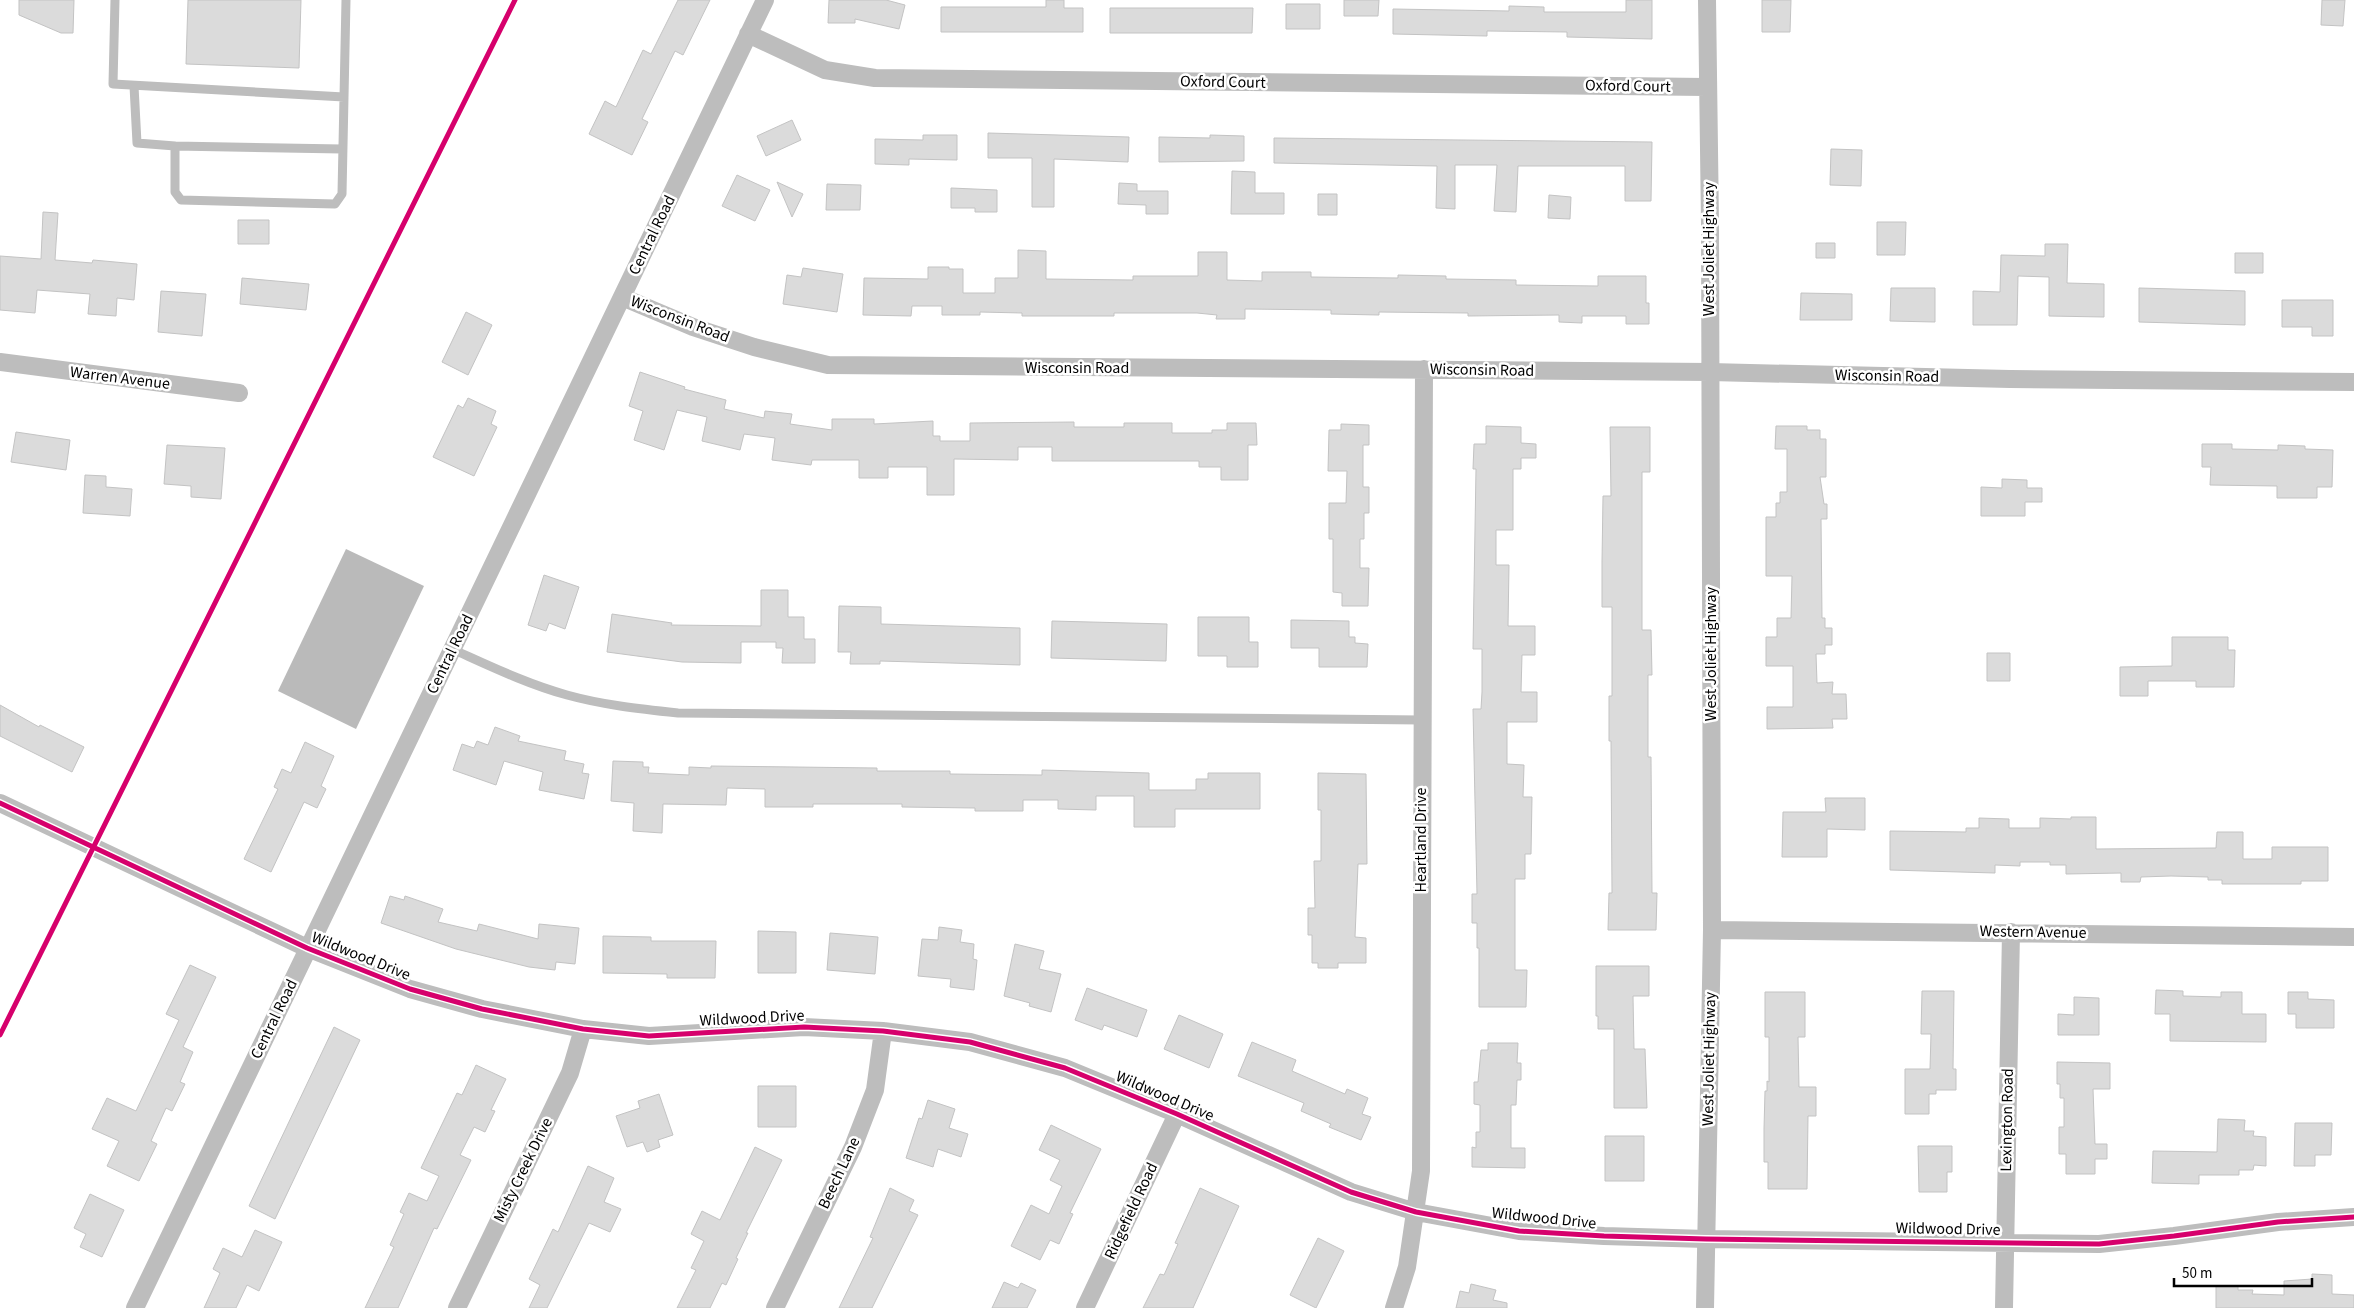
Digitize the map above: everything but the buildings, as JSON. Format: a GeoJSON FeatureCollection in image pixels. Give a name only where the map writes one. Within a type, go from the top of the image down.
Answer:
{"type":"FeatureCollection","features":[{"type":"Feature","properties":{"kind":"street","name":"Central Road"},"geometry":{"type":"LineString","coordinates":[[135,1308],[765,0]]}},
{"type":"Feature","properties":{"kind":"street","name":"West Joliet Highway"},"geometry":{"type":"LineString","coordinates":[[1705,1308],[1712,930],[1710,224],[1706,87],[1707,0]]}},
{"type":"Feature","properties":{"kind":"street","name":"Oxford Court"},"geometry":{"type":"LineString","coordinates":[[748,34],[825,70],[875,78],[1706,87]]}},
{"type":"Feature","properties":{"kind":"street","name":"Wisconsin Road"},"geometry":{"type":"LineString","coordinates":[[622,297],[693,328],[754,347],[828,365],[900,368],[1424,369],[1710,372],[2354,382]]}},
{"type":"Feature","properties":{"kind":"street","name":"Warren Avenue"},"geometry":{"type":"LineString","coordinates":[[0,362],[239,393]]}},
{"type":"Feature","properties":{"kind":"street","name":"Heartland Drive"},"geometry":{"type":"LineString","coordinates":[[1394,1308],[1408,1268],[1421,1161],[1424,369]]}},
{"type":"Feature","properties":{"kind":"street","name":"Wildwood Drive"},"geometry":{"type":"LineString","coordinates":[[0,803],[307,948],[410,989],[482,1008],[583,1029],[649,1036],[804,1027],[883,1031],[970,1042],[1065,1068],[1177,1114],[1352,1192],[1416,1212],[1519,1231],[1706,1239],[2099,1244],[2278,1222],[2354,1217]]}},
{"type":"Feature","properties":{"kind":"street","name":"Western Avenue"},"geometry":{"type":"LineString","coordinates":[[1712,930],[2354,937]]}},
{"type":"Feature","properties":{"kind":"street","name":"Lexington Road"},"geometry":{"type":"LineString","coordinates":[[2004,1308],[2011,932]]}},
{"type":"Feature","properties":{"kind":"street","name":"Misty Creek Drive"},"geometry":{"type":"LineString","coordinates":[[456,1308],[570,1073],[583,1029]]}},
{"type":"Feature","properties":{"kind":"street","name":"Beech Lane"},"geometry":{"type":"LineString","coordinates":[[775,1308],[852,1147],[875,1090],[883,1031]]}},
{"type":"Feature","properties":{"kind":"street","name":"Ridgefield Road"},"geometry":{"type":"LineString","coordinates":[[1085,1308],[1177,1114]]}},
{"type":"Feature","properties":{"kind":"lane"},"geometry":{"type":"LineString","coordinates":[[115,0],[113,84],[344,97]]}},
{"type":"Feature","properties":{"kind":"lane"},"geometry":{"type":"LineString","coordinates":[[175,146],[175,192],[181,200],[335,204],[342,194],[346,0]]}},
{"type":"Feature","properties":{"kind":"lane"},"geometry":{"type":"LineString","coordinates":[[134,86],[137,143],[175,146],[342,149]]}},
{"type":"Feature","properties":{"kind":"lane"},"geometry":{"type":"LineString","coordinates":[[452,649],[501,671],[566,695],[600,703],[678,713],[1422,720]]}},
{"type":"Feature","properties":{"kind":"shaded area"},"geometry":{"type":"Polygon","coordinates":[[[346,549],[424,586],[356,729],[278,691],[346,549]]]}},
{"type":"Feature","properties":{"kind":"cycle path"},"geometry":{"type":"LineString","coordinates":[[0,1035],[515,0]]}},
{"type":"Feature","properties":{"kind":"cycle path"},"geometry":{"type":"LineString","coordinates":[[0,803],[307,948],[410,989],[482,1009],[583,1029],[649,1036],[804,1027],[883,1031],[970,1042],[1065,1068],[1177,1114],[1351,1192],[1416,1212],[1519,1231],[1706,1239],[2099,1244],[2278,1222],[2354,1217]]}}]}
